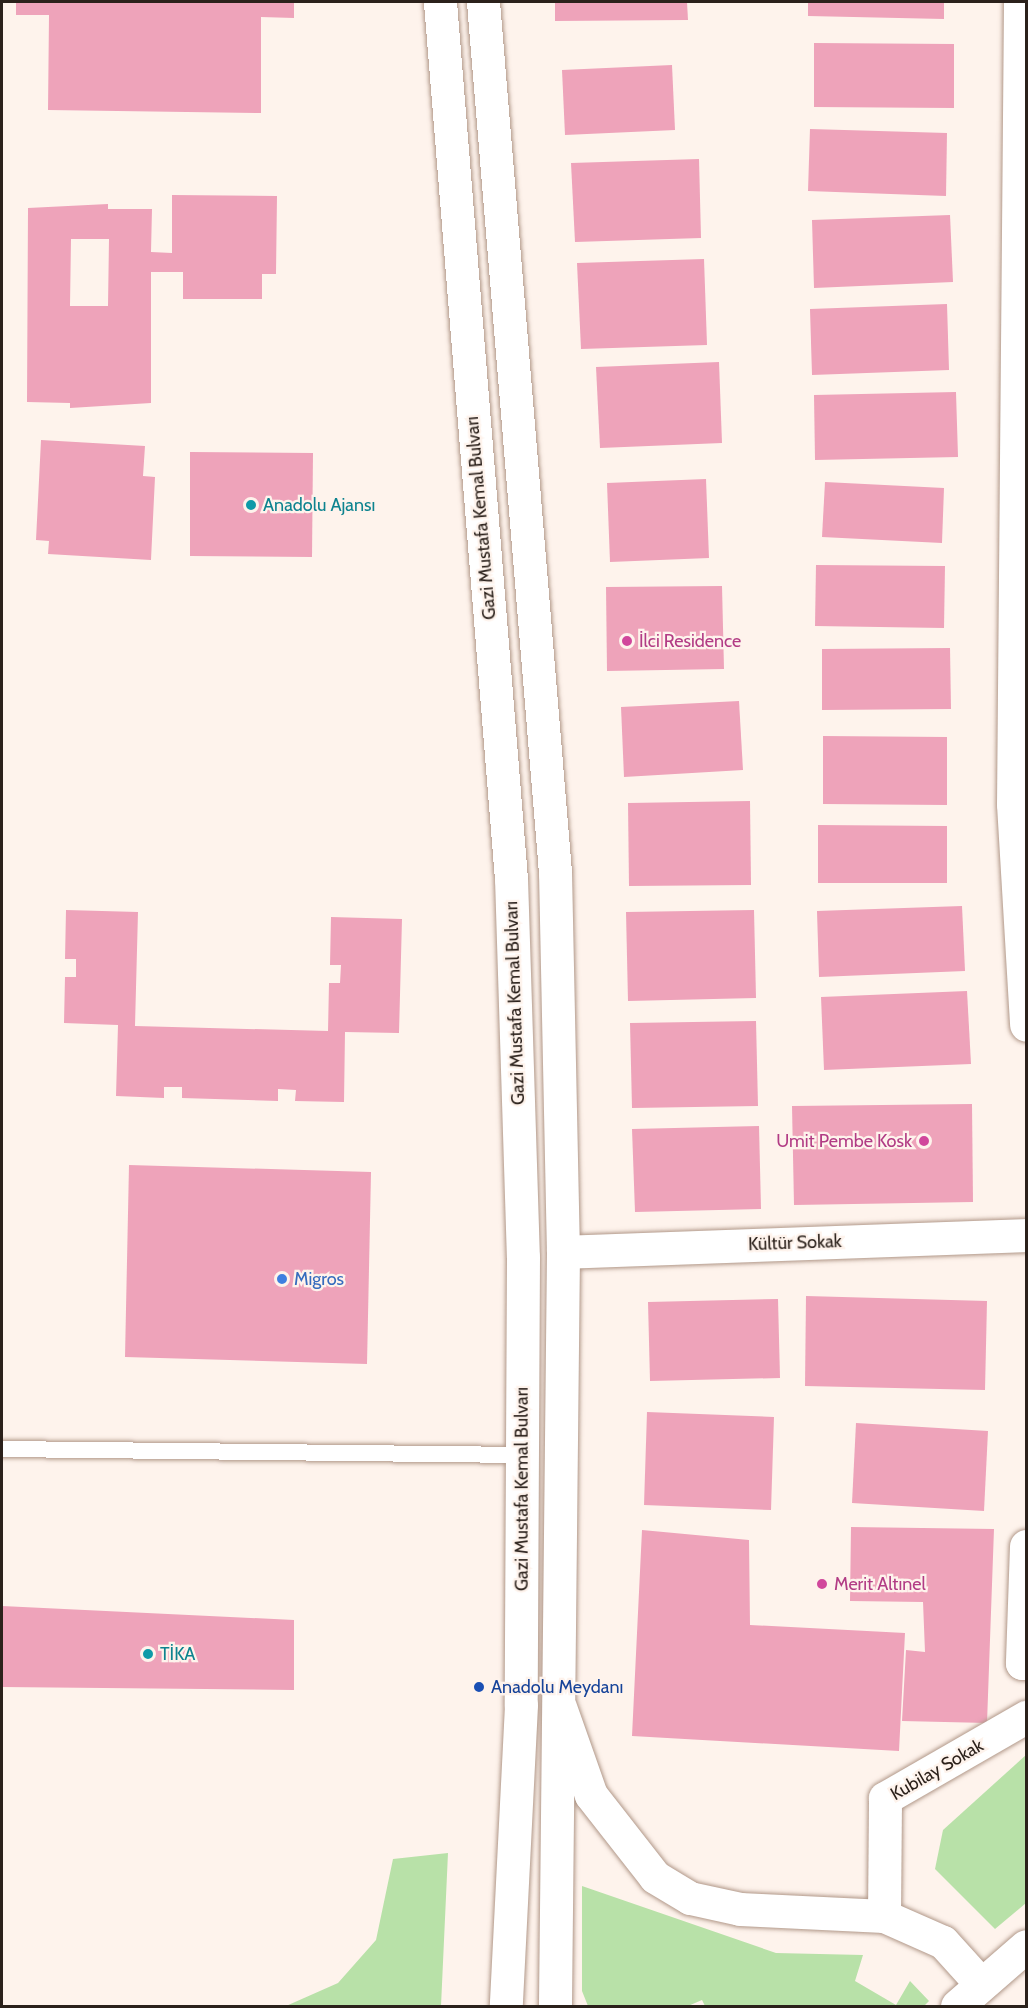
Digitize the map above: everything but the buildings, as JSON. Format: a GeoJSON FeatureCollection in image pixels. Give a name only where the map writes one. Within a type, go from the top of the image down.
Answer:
{"type":"FeatureCollection","features":[{"type":"Feature","properties":{"kind":"main road","name":"Gazi Mustafa Kemal Bulvarı"},"geometry":{"type":"LineString","coordinates":[[440,2],[511,878],[522,1455],[521,1705],[506,2007]]}},
{"type":"Feature","properties":{"kind":"main road"},"geometry":{"type":"LineString","coordinates":[[483,2],[555,872],[563,1252],[560,1707],[555,2007]]}},
{"type":"Feature","properties":{"kind":"main road"},"geometry":{"type":"LineString","coordinates":[[1020,2],[1013,804],[1026,1025]]}},
{"type":"Feature","properties":{"kind":"main road","name":"Kültür Sokak"},"geometry":{"type":"LineString","coordinates":[[563,1252],[1026,1235]]}},
{"type":"Feature","properties":{"kind":"main road"},"geometry":{"type":"LineString","coordinates":[[1026,1546],[1022,1664],[1026,1663]]}},
{"type":"Feature","properties":{"kind":"main road"},"geometry":{"type":"LineString","coordinates":[[560,1707],[591,1795],[655,1877],[690,1898],[740,1909],[884,1916],[944,1942],[980,1983]]}},
{"type":"Feature","properties":{"kind":"main road","name":"Kubilay Sokak"},"geometry":{"type":"LineString","coordinates":[[884,1916],[885,1798],[1026,1717]]}},
{"type":"Feature","properties":{"kind":"main road"},"geometry":{"type":"LineString","coordinates":[[957,2007],[980,1983],[1026,1946]]}},
{"type":"Feature","properties":{"kind":"lane"},"geometry":{"type":"LineString","coordinates":[[2,1449],[522,1455]]}},
{"type":"Feature","properties":{"kind":"green space"},"geometry":{"type":"Polygon","coordinates":[[[1026,1755],[1026,1903],[995,1929],[935,1869],[943,1830],[1026,1755]]]}},
{"type":"Feature","properties":{"kind":"green space"},"geometry":{"type":"Polygon","coordinates":[[[448,1853],[441,2006],[286,2006],[338,1983],[376,1940],[393,1859],[448,1853]]]}},
{"type":"Feature","properties":{"kind":"green space"},"geometry":{"type":"Polygon","coordinates":[[[582,1886],[776,1953],[863,1955],[855,1981],[896,2005],[910,1981],[929,2001],[924,2006],[705,2006],[702,2000],[688,2006],[588,2006],[582,1991],[582,1886]]]}},
{"type":"Feature","properties":{"kind":"place","name":"Anadolu Ajansı"},"geometry":{"type":"Point","coordinates":[251,505]}},
{"type":"Feature","properties":{"kind":"place","name":"İlci Residence"},"geometry":{"type":"Point","coordinates":[627,641]}},
{"type":"Feature","properties":{"kind":"place","name":"Umit Pembe Kosk"},"geometry":{"type":"Point","coordinates":[924,1141]}},
{"type":"Feature","properties":{"kind":"place","name":"Migros"},"geometry":{"type":"Point","coordinates":[282,1279]}},
{"type":"Feature","properties":{"kind":"place","name":"Merit Altınel"},"geometry":{"type":"Point","coordinates":[822,1584]}},
{"type":"Feature","properties":{"kind":"place","name":"TİKA"},"geometry":{"type":"Point","coordinates":[148,1654]}},
{"type":"Feature","properties":{"kind":"place","name":"Anadolu Meydanı"},"geometry":{"type":"Point","coordinates":[479,1687]}}]}
